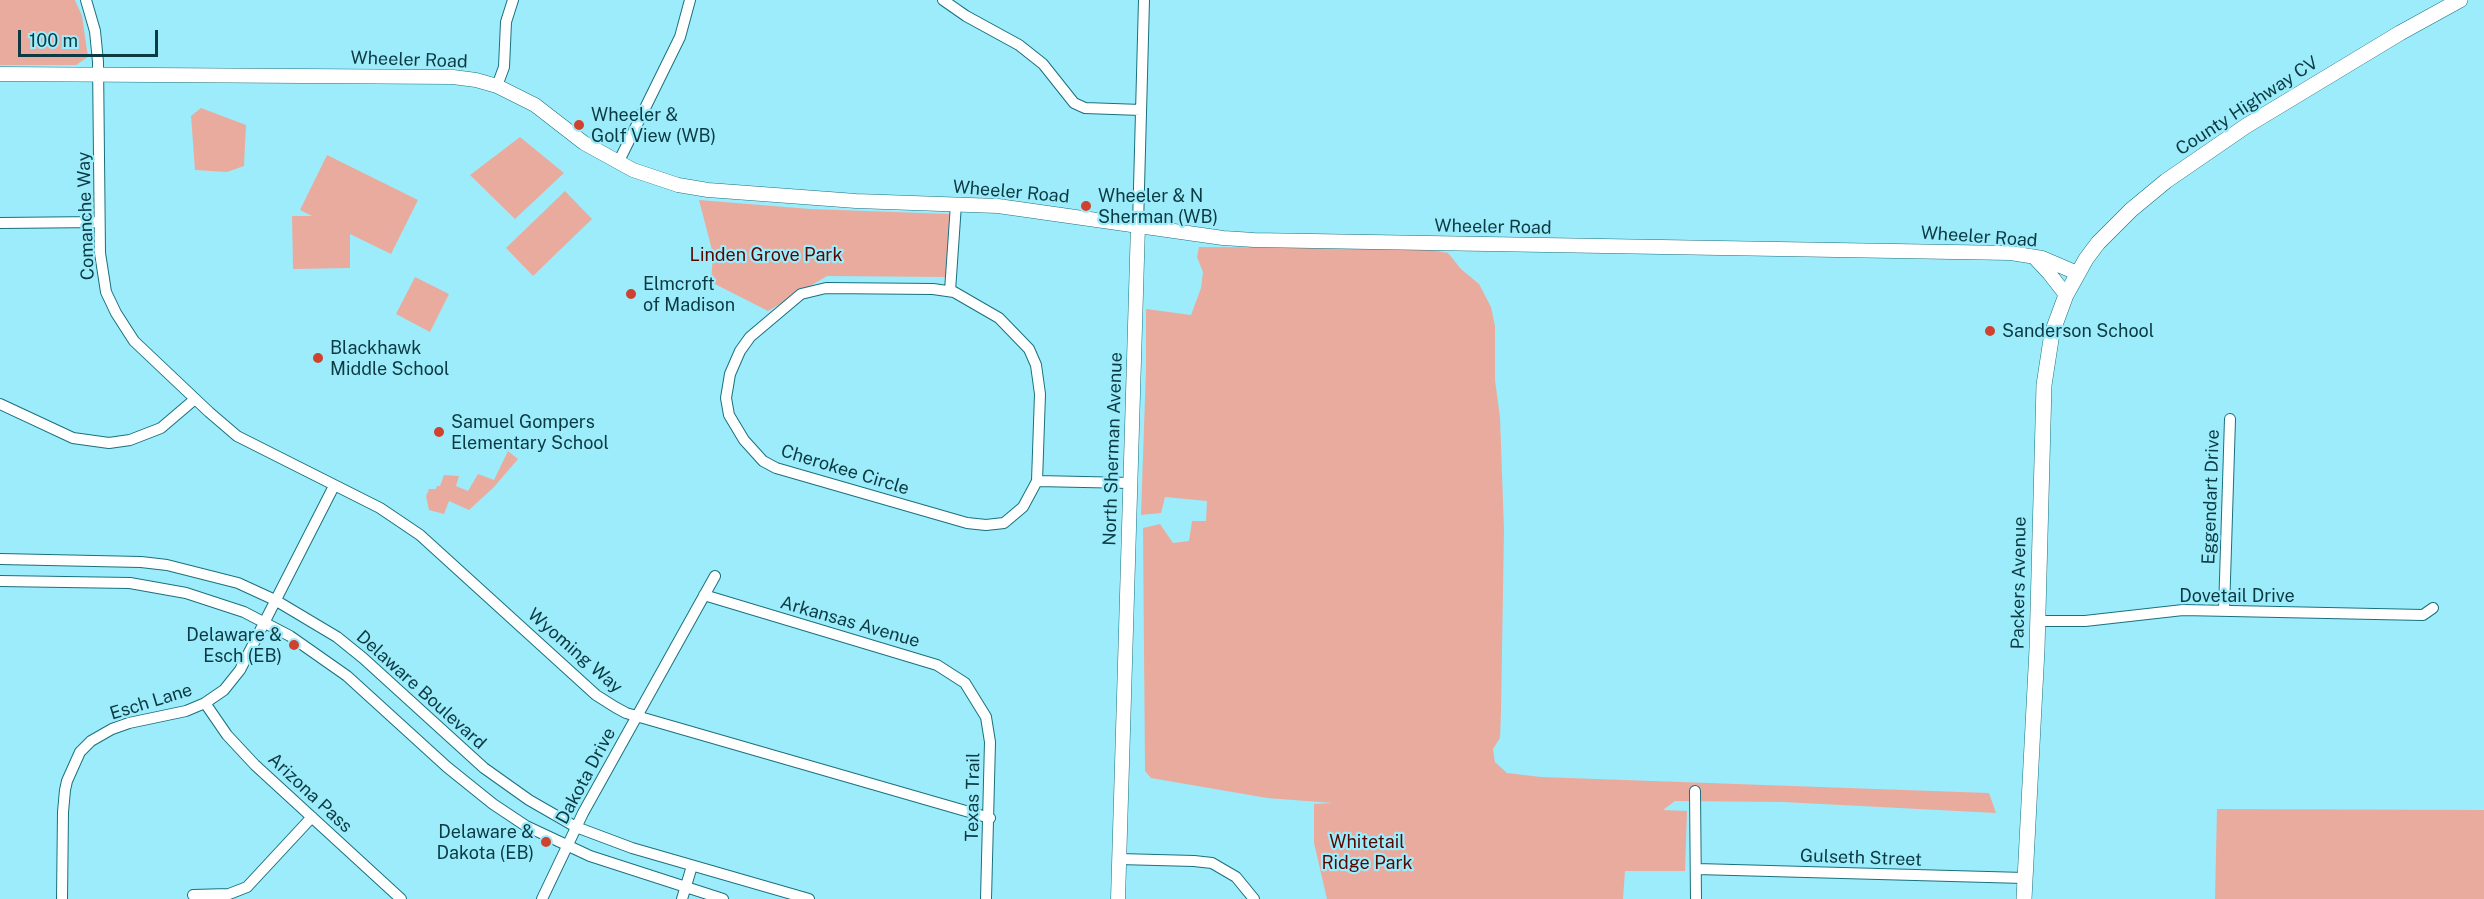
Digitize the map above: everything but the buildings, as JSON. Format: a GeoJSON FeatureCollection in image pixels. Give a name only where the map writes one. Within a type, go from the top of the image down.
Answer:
{"type":"FeatureCollection","features":[{"type":"Feature","properties":{"kind":"main road","name":"County Highway CV"},"geometry":{"type":"LineString","coordinates":[[2077,273],[2086,258],[2114,226],[2166,181],[2246,126],[2400,33],[2460,0]]}},
{"type":"Feature","properties":{"kind":"main road","name":"Packers Avenue"},"geometry":{"type":"LineString","coordinates":[[2024,899],[2038,621],[2044,385],[2052,333],[2077,273]]}},
{"type":"Feature","properties":{"kind":"street","name":"Comanche Way"},"geometry":{"type":"LineString","coordinates":[[86,0],[95,31],[99,75],[99,222],[103,281],[116,313],[134,340],[195,399]]}},
{"type":"Feature","properties":{"kind":"street"},"geometry":{"type":"LineString","coordinates":[[496,86],[504,67],[506,22],[513,0]]}},
{"type":"Feature","properties":{"kind":"street"},"geometry":{"type":"LineString","coordinates":[[618,163],[680,37],[690,0]]}},
{"type":"Feature","properties":{"kind":"street"},"geometry":{"type":"LineString","coordinates":[[943,0],[966,16],[1005,36],[1043,64],[1069,99],[1079,106],[1140,110]]}},
{"type":"Feature","properties":{"kind":"street","name":"North Sherman Avenue"},"geometry":{"type":"LineString","coordinates":[[1118,899],[1144,0]]}},
{"type":"Feature","properties":{"kind":"street","name":"Wheeler Road"},"geometry":{"type":"LineString","coordinates":[[0,74],[453,77],[496,86],[535,105],[584,143],[618,163],[656,178],[708,190],[856,201],[998,206],[1222,238],[1254,240],[1609,248],[1964,252],[2032,256],[2055,262],[2077,273]]}},
{"type":"Feature","properties":{"kind":"street"},"geometry":{"type":"LineString","coordinates":[[950,291],[956,204]]}},
{"type":"Feature","properties":{"kind":"street"},"geometry":{"type":"LineString","coordinates":[[0,223],[99,222]]}},
{"type":"Feature","properties":{"kind":"street"},"geometry":{"type":"LineString","coordinates":[[2032,256],[2066,295]]}},
{"type":"Feature","properties":{"kind":"street","name":"Cherokee Circle"},"geometry":{"type":"LineString","coordinates":[[826,288],[950,291],[999,318],[1029,349],[1036,364],[1040,394],[1037,481],[1023,507],[1004,523],[986,525],[967,523],[776,468],[763,460],[744,440],[729,415],[726,398],[730,374],[740,351],[750,337],[801,294],[826,288]]}},
{"type":"Feature","properties":{"kind":"street"},"geometry":{"type":"LineString","coordinates":[[0,404],[73,438],[109,443],[130,440],[161,428],[195,399]]}},
{"type":"Feature","properties":{"kind":"street","name":"Wyoming Way"},"geometry":{"type":"LineString","coordinates":[[195,399],[237,436],[392,515],[420,535],[596,695],[626,713],[990,818]]}},
{"type":"Feature","properties":{"kind":"street","name":"Eggendart Drive"},"geometry":{"type":"LineString","coordinates":[[2224,611],[2230,419]]}},
{"type":"Feature","properties":{"kind":"street"},"geometry":{"type":"LineString","coordinates":[[1037,481],[1131,483]]}},
{"type":"Feature","properties":{"kind":"street","name":"Esch Lane"},"geometry":{"type":"LineString","coordinates":[[62,899],[65,790],[80,752],[92,741],[112,729],[129,723],[176,714],[205,703],[224,690],[240,670],[334,486]]}},
{"type":"Feature","properties":{"kind":"street","name":"Delaware Boulevard"},"geometry":{"type":"LineString","coordinates":[[0,560],[116,560],[167,565],[238,583],[275,600],[338,638],[484,768],[529,800],[576,827],[692,866],[809,899]]}},
{"type":"Feature","properties":{"kind":"street","name":"Dakota Drive"},"geometry":{"type":"LineString","coordinates":[[542,899],[576,827],[715,576]]}},
{"type":"Feature","properties":{"kind":"street"},"geometry":{"type":"LineString","coordinates":[[0,580],[97,581],[158,587],[219,603],[265,622],[317,653],[347,676],[447,767],[493,804],[526,826],[567,847],[684,894],[723,899]]}},
{"type":"Feature","properties":{"kind":"street","name":"Arkansas Avenue"},"geometry":{"type":"LineString","coordinates":[[704,595],[937,665],[956,675],[976,698]]}},
{"type":"Feature","properties":{"kind":"street","name":"Dovetail Drive"},"geometry":{"type":"LineString","coordinates":[[2038,621],[2085,621],[2183,610],[2423,615],[2433,608]]}},
{"type":"Feature","properties":{"kind":"street","name":"Texas Trail"},"geometry":{"type":"LineString","coordinates":[[976,698],[986,717],[990,742],[990,818],[986,899]]}},
{"type":"Feature","properties":{"kind":"street","name":"Arizona Pass"},"geometry":{"type":"LineString","coordinates":[[205,703],[227,735],[255,765],[401,899]]}},
{"type":"Feature","properties":{"kind":"street"},"geometry":{"type":"LineString","coordinates":[[1695,791],[1696,899]]}},
{"type":"Feature","properties":{"kind":"street"},"geometry":{"type":"LineString","coordinates":[[193,895],[229,894],[247,887],[312,817]]}},
{"type":"Feature","properties":{"kind":"street"},"geometry":{"type":"LineString","coordinates":[[1119,859],[1212,863],[1236,877],[1254,899]]}},
{"type":"Feature","properties":{"kind":"street"},"geometry":{"type":"LineString","coordinates":[[684,894],[692,866]]}},
{"type":"Feature","properties":{"kind":"street","name":"Gulseth Street"},"geometry":{"type":"LineString","coordinates":[[1697,869],[2024,878]]}},
{"type":"Feature","properties":{"kind":"green space"},"geometry":{"type":"Polygon","coordinates":[[[0,0],[75,0],[82,16],[88,57],[76,65],[0,65],[0,0]]]}},
{"type":"Feature","properties":{"kind":"green space"},"geometry":{"type":"Polygon","coordinates":[[[201,108],[246,125],[244,166],[227,172],[195,170],[191,116],[201,108]]]}},
{"type":"Feature","properties":{"kind":"green space"},"geometry":{"type":"Polygon","coordinates":[[[520,137],[564,173],[515,219],[470,175],[520,137]]]}},
{"type":"Feature","properties":{"kind":"green space"},"geometry":{"type":"Polygon","coordinates":[[[327,155],[418,200],[391,254],[350,234],[350,268],[293,269],[292,216],[312,216],[300,210],[327,155]]]}},
{"type":"Feature","properties":{"kind":"green space"},"geometry":{"type":"Polygon","coordinates":[[[565,191],[592,219],[533,276],[506,248],[565,191]]]}},
{"type":"Feature","properties":{"kind":"green space","name":"Linden Grove Park"},"geometry":{"type":"Polygon","coordinates":[[[699,200],[810,209],[950,214],[946,277],[827,276],[768,311],[711,282],[713,254],[699,200]]]}},
{"type":"Feature","properties":{"kind":"green space","name":"Whitetail Ridge Park"},"geometry":{"type":"Polygon","coordinates":[[[1199,247],[1422,248],[1448,253],[1461,269],[1479,284],[1491,307],[1495,326],[1495,380],[1500,417],[1504,530],[1500,738],[1493,749],[1495,762],[1507,773],[1541,777],[1989,793],[1996,813],[1783,802],[1675,801],[1663,810],[1687,811],[1685,871],[1625,871],[1623,899],[1327,899],[1314,843],[1314,804],[1332,803],[1267,798],[1151,778],[1145,771],[1143,528],[1160,524],[1173,543],[1189,541],[1192,521],[1206,521],[1207,501],[1165,497],[1161,513],[1141,515],[1146,309],[1191,315],[1201,288],[1203,272],[1197,257],[1199,247]]]}},
{"type":"Feature","properties":{"kind":"green space"},"geometry":{"type":"Polygon","coordinates":[[[415,277],[449,294],[430,332],[396,314],[415,277]]]}},
{"type":"Feature","properties":{"kind":"green space"},"geometry":{"type":"Polygon","coordinates":[[[508,451],[518,459],[494,487],[469,510],[449,501],[444,514],[429,510],[426,496],[429,489],[436,489],[440,486],[444,475],[459,476],[456,486],[468,491],[478,474],[494,480],[508,451]]]}},
{"type":"Feature","properties":{"kind":"green space"},"geometry":{"type":"Polygon","coordinates":[[[2217,809],[2484,810],[2484,899],[2215,899],[2217,809]]]}},
{"type":"Feature","properties":{"kind":"place","name":"Wheeler & Golf View (WB)"},"geometry":{"type":"Point","coordinates":[579,125]}},
{"type":"Feature","properties":{"kind":"place","name":"Wheeler & N Sherman (WB)"},"geometry":{"type":"Point","coordinates":[1086,206]}},
{"type":"Feature","properties":{"kind":"place","name":"Elmcroft of Madison"},"geometry":{"type":"Point","coordinates":[631,294]}},
{"type":"Feature","properties":{"kind":"place","name":"Sanderson School"},"geometry":{"type":"Point","coordinates":[1990,331]}},
{"type":"Feature","properties":{"kind":"place","name":"Blackhawk Middle School"},"geometry":{"type":"Point","coordinates":[318,358]}},
{"type":"Feature","properties":{"kind":"place","name":"Samuel Gompers Elementary School"},"geometry":{"type":"Point","coordinates":[439,432]}},
{"type":"Feature","properties":{"kind":"place","name":"Delaware & Esch (EB)"},"geometry":{"type":"Point","coordinates":[294,645]}},
{"type":"Feature","properties":{"kind":"place","name":"Delaware & Dakota (EB)"},"geometry":{"type":"Point","coordinates":[546,842]}}]}
